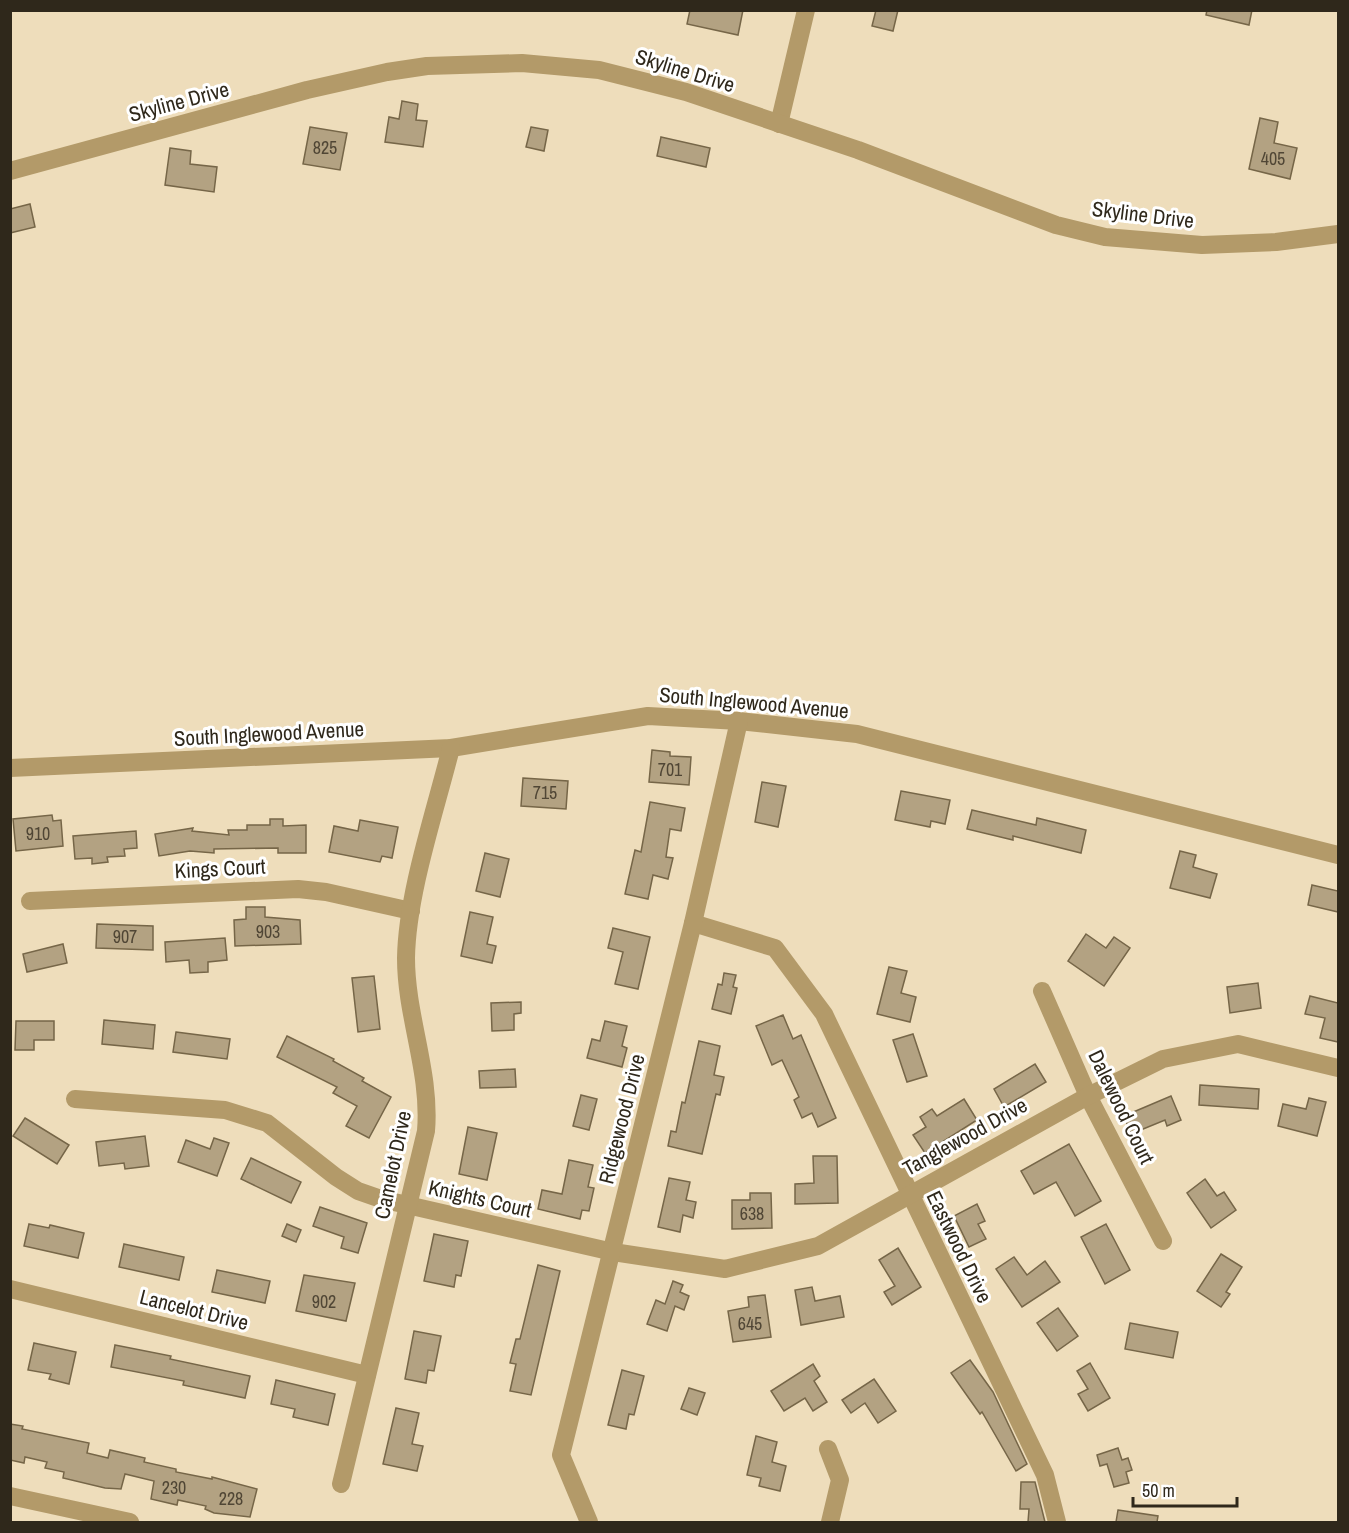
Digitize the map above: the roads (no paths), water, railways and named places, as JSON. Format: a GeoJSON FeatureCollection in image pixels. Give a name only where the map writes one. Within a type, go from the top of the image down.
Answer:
{"type":"FeatureCollection","features":[{"type":"Feature","properties":{"kind":"street"},"geometry":{"type":"LineString","coordinates":[[779,124],[806,10]]}},
{"type":"Feature","properties":{"kind":"street","name":"Skyline Drive"},"geometry":{"type":"LineString","coordinates":[[10,171],[308,90],[427,66],[522,63],[599,70],[686,92],[858,150],[1056,225],[1105,237],[1202,245],[1276,242],[1338,234]]}},
{"type":"Feature","properties":{"kind":"street","name":"South Inglewood Avenue"},"geometry":{"type":"LineString","coordinates":[[10,768],[451,748],[648,716],[739,721],[857,734],[1338,855]]}},
{"type":"Feature","properties":{"kind":"street","name":"Ridgewood Drive"},"geometry":{"type":"LineString","coordinates":[[589,1522],[561,1455],[693,923],[739,721]]}},
{"type":"Feature","properties":{"kind":"street","name":"Camelot Drive"},"geometry":{"type":"LineString","coordinates":[[341,1484],[426,1131],[428,1105],[408,992],[406,958],[411,911],[451,748]]}},
{"type":"Feature","properties":{"kind":"street","name":"Kings Court"},"geometry":{"type":"LineString","coordinates":[[30,901],[298,889],[326,892],[411,911]]}},
{"type":"Feature","properties":{"kind":"street","name":"Eastwood Drive"},"geometry":{"type":"LineString","coordinates":[[693,923],[775,948],[824,1014],[1045,1475],[1058,1522]]}},
{"type":"Feature","properties":{"kind":"street","name":"Dalewood Court"},"geometry":{"type":"LineString","coordinates":[[1042,991],[1088,1095],[1163,1241]]}},
{"type":"Feature","properties":{"kind":"street","name":"Tanglewood Drive"},"geometry":{"type":"LineString","coordinates":[[613,1252],[725,1269],[818,1246],[1088,1095],[1164,1059],[1239,1044],[1338,1068]]}},
{"type":"Feature","properties":{"kind":"street","name":"Knights Court"},"geometry":{"type":"LineString","coordinates":[[75,1099],[225,1110],[246,1115],[267,1124],[358,1191],[408,1205],[613,1252]]}},
{"type":"Feature","properties":{"kind":"street","name":"Lancelot Drive"},"geometry":{"type":"LineString","coordinates":[[10,1289],[367,1375]]}},
{"type":"Feature","properties":{"kind":"street"},"geometry":{"type":"LineString","coordinates":[[828,1449],[840,1480],[830,1522]]}},
{"type":"Feature","properties":{"kind":"street"},"geometry":{"type":"LineString","coordinates":[[10,1496],[129,1522]]}}]}
